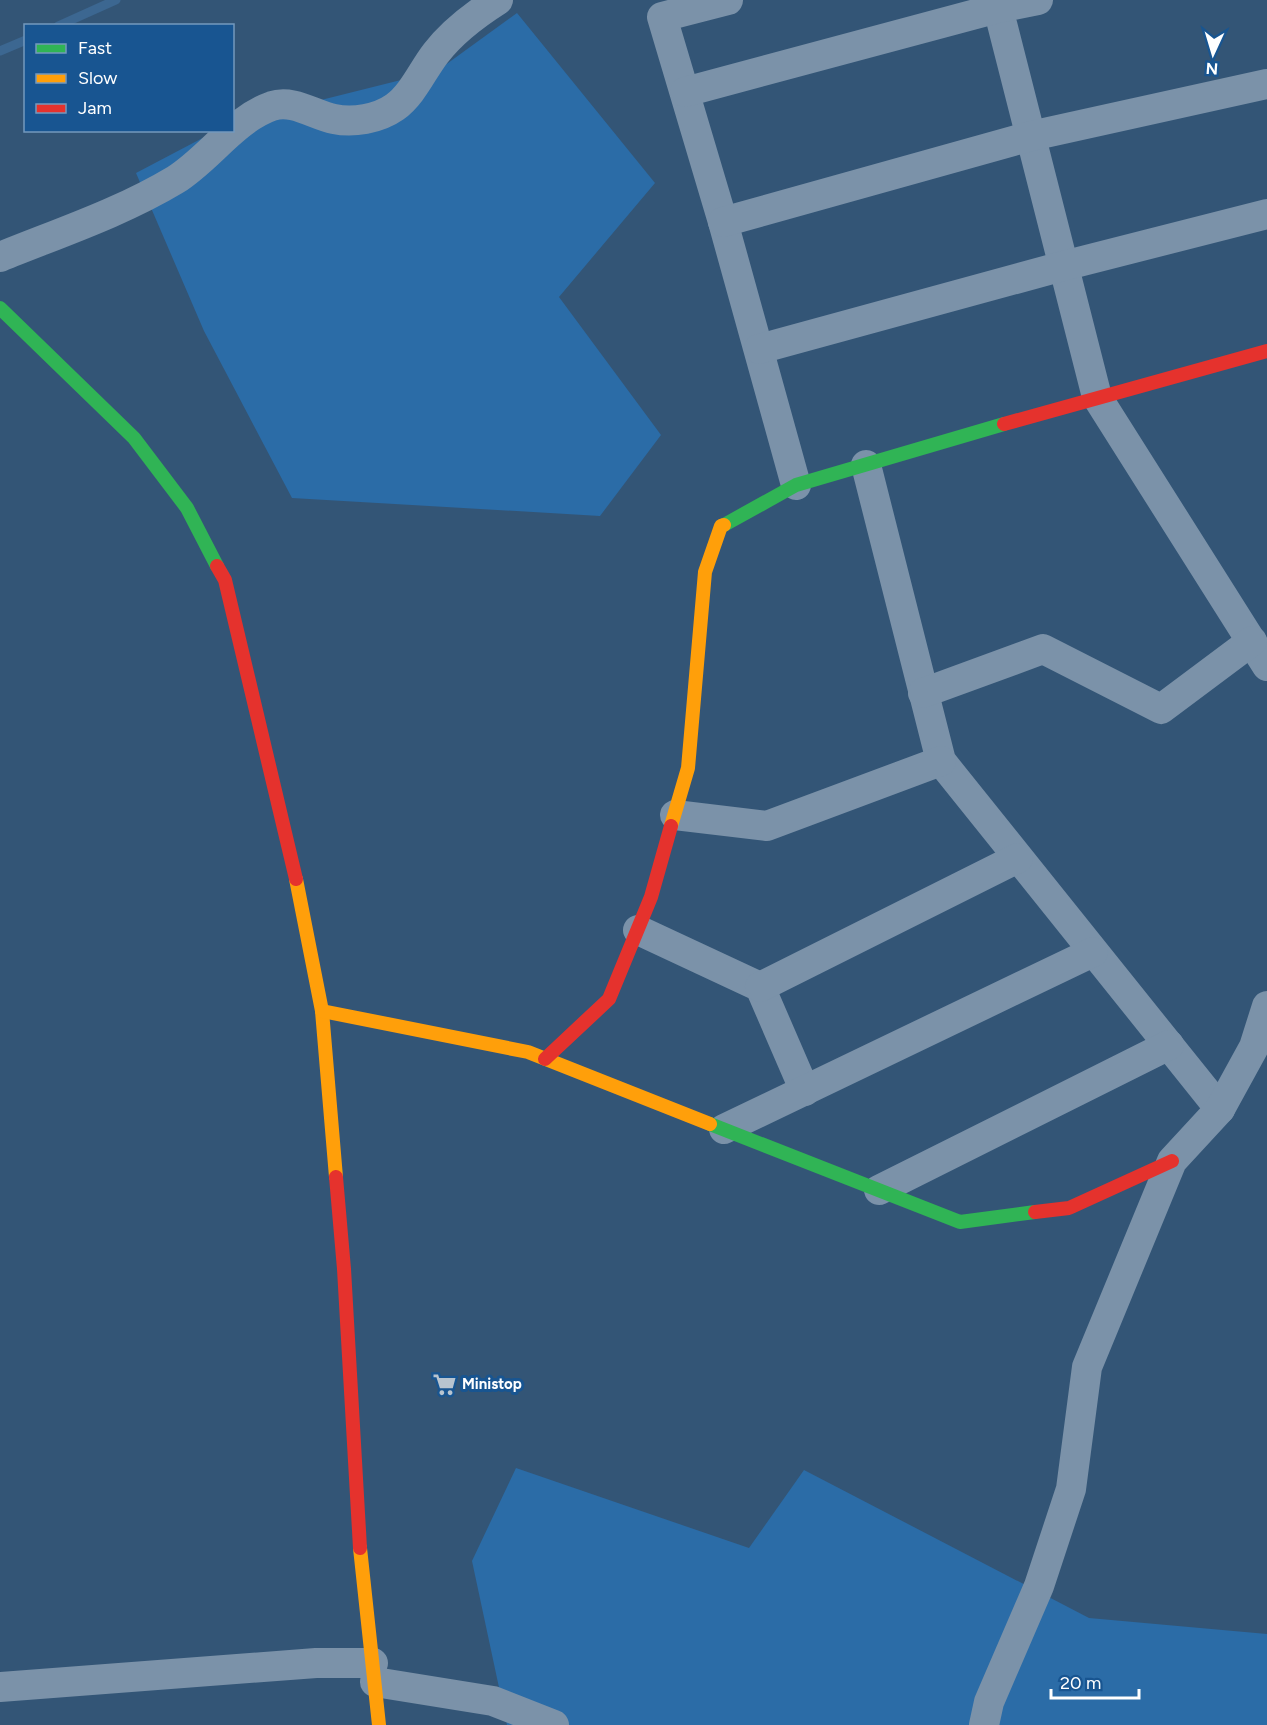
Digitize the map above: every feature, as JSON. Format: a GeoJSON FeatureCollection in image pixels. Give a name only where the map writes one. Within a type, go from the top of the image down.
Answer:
{"type":"FeatureCollection","features":[{"type":"Feature","properties":{"kind":"street"},"geometry":{"type":"LineString","coordinates":[[234,130],[251,116],[275,105],[297,106],[333,119],[365,120],[382,114],[395,107],[409,93],[437,52],[477,13],[498,0]]}},
{"type":"Feature","properties":{"kind":"street"},"geometry":{"type":"LineString","coordinates":[[728,0],[663,17],[796,485]]}},
{"type":"Feature","properties":{"kind":"street"},"geometry":{"type":"LineString","coordinates":[[685,92],[997,4],[1038,0]]}},
{"type":"Feature","properties":{"kind":"street"},"geometry":{"type":"LineString","coordinates":[[923,693],[1043,649],[1161,709],[1259,654],[1097,397],[997,4]]}},
{"type":"Feature","properties":{"kind":"street"},"geometry":{"type":"LineString","coordinates":[[723,222],[1031,136],[1267,84]]}},
{"type":"Feature","properties":{"kind":"street"},"geometry":{"type":"LineString","coordinates":[[0,257],[126,206],[177,178],[232,132]]}},
{"type":"Feature","properties":{"kind":"street"},"geometry":{"type":"LineString","coordinates":[[759,349],[1063,266],[1267,214]]}},
{"type":"Feature","properties":{"kind":"street"},"geometry":{"type":"LineString","coordinates":[[0,308],[134,438],[187,508],[225,580],[291,854],[322,1011],[344,1269],[358,1528],[379,1725]]}},
{"type":"Feature","properties":{"kind":"street"},"geometry":{"type":"LineString","coordinates":[[545,1059],[609,999],[651,897],[688,768],[705,572],[721,526],[796,485],[1097,397],[1267,351]]}},
{"type":"Feature","properties":{"kind":"street"},"geometry":{"type":"LineString","coordinates":[[866,465],[941,761],[1220,1109]]}},
{"type":"Feature","properties":{"kind":"street"},"geometry":{"type":"LineString","coordinates":[[675,815],[767,826],[941,761]]}},
{"type":"Feature","properties":{"kind":"street"},"geometry":{"type":"LineString","coordinates":[[760,987],[1018,858]]}},
{"type":"Feature","properties":{"kind":"street"},"geometry":{"type":"LineString","coordinates":[[638,930],[760,987],[805,1091]]}},
{"type":"Feature","properties":{"kind":"street"},"geometry":{"type":"LineString","coordinates":[[724,1130],[1093,952]]}},
{"type":"Feature","properties":{"kind":"street"},"geometry":{"type":"LineString","coordinates":[[984,1725],[989,1702],[1039,1586],[1071,1489],[1087,1366],[1172,1161],[1220,1109],[1254,1047],[1267,1006]]}},
{"type":"Feature","properties":{"kind":"street"},"geometry":{"type":"LineString","coordinates":[[322,1011],[528,1052],[960,1222],[1069,1208],[1172,1161]]}},
{"type":"Feature","properties":{"kind":"street"},"geometry":{"type":"LineString","coordinates":[[879,1190],[1169,1045]]}},
{"type":"Feature","properties":{"kind":"street"},"geometry":{"type":"LineString","coordinates":[[0,1687],[316,1663],[374,1672],[493,1701],[554,1725]]}},
{"type":"Feature","properties":{"kind":"shaded area"},"geometry":{"type":"Polygon","coordinates":[[[517,13],[655,183],[559,297],[661,435],[600,516],[292,498],[204,331],[136,173],[214,132],[234,132],[234,122],[437,71],[517,13]]]}},
{"type":"Feature","properties":{"kind":"shaded area"},"geometry":{"type":"Polygon","coordinates":[[[516,1468],[749,1548],[804,1470],[1089,1618],[1267,1634],[1267,1725],[507,1725],[472,1561],[516,1468]]]}},
{"type":"Feature","properties":{"kind":"waterway"},"geometry":{"type":"LineString","coordinates":[[62,24],[116,0]]}},
{"type":"Feature","properties":{"kind":"waterway"},"geometry":{"type":"LineString","coordinates":[[0,51],[24,41]]}},
{"type":"Feature","properties":{"kind":"traffic: fast"},"geometry":{"type":"LineString","coordinates":[[0,308],[134,438],[187,508],[217,566]]}},
{"type":"Feature","properties":{"kind":"traffic: fast"},"geometry":{"type":"LineString","coordinates":[[724,525],[796,485],[1004,424]]}},
{"type":"Feature","properties":{"kind":"traffic: fast"},"geometry":{"type":"LineString","coordinates":[[710,1124],[960,1222],[1035,1212]]}},
{"type":"Feature","properties":{"kind":"traffic: slow"},"geometry":{"type":"LineString","coordinates":[[671,826],[688,768],[705,572],[721,526],[724,525]]}},
{"type":"Feature","properties":{"kind":"traffic: slow"},"geometry":{"type":"LineString","coordinates":[[296,879],[322,1011],[336,1177]]}},
{"type":"Feature","properties":{"kind":"traffic: slow"},"geometry":{"type":"LineString","coordinates":[[322,1011],[528,1052],[710,1124]]}},
{"type":"Feature","properties":{"kind":"traffic: slow"},"geometry":{"type":"LineString","coordinates":[[360,1548],[379,1725]]}},
{"type":"Feature","properties":{"kind":"traffic: jam"},"geometry":{"type":"LineString","coordinates":[[1004,424],[1267,351]]}},
{"type":"Feature","properties":{"kind":"traffic: jam"},"geometry":{"type":"LineString","coordinates":[[217,566],[225,580],[296,879]]}},
{"type":"Feature","properties":{"kind":"traffic: jam"},"geometry":{"type":"LineString","coordinates":[[545,1059],[609,999],[651,897],[671,826]]}},
{"type":"Feature","properties":{"kind":"traffic: jam"},"geometry":{"type":"LineString","coordinates":[[1035,1212],[1069,1208],[1172,1161]]}},
{"type":"Feature","properties":{"kind":"traffic: jam"},"geometry":{"type":"LineString","coordinates":[[336,1177],[344,1269],[360,1548]]}},
{"type":"Feature","properties":{"kind":"place","name":"Ministop"},"geometry":{"type":"Point","coordinates":[444,1384]}}]}
